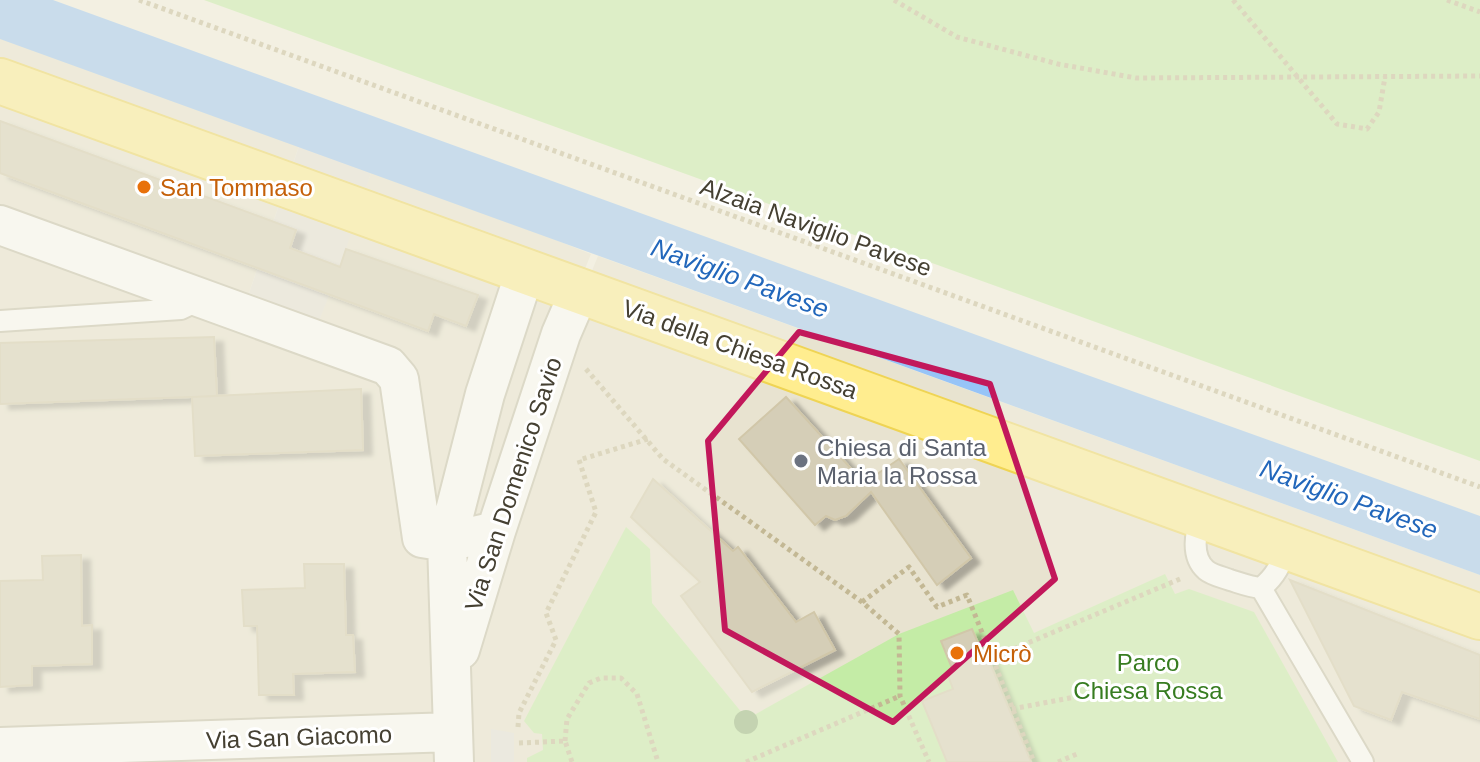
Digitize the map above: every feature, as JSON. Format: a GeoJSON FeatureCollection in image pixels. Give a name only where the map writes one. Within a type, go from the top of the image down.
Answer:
{"type":"FeatureCollection","features":[{"type":"Feature","properties":{"kind":"main road","name":"Via della Chiesa Rossa"},"geometry":{"type":"LineString","coordinates":[[0,81],[1480,617]]}},
{"type":"Feature","properties":{"kind":"street"},"geometry":{"type":"LineString","coordinates":[[0,225],[202,299]]}},
{"type":"Feature","properties":{"kind":"street","name":"Via San Domenico Savio"},"geometry":{"type":"LineString","coordinates":[[454,747],[447,542],[485,394],[525,272]]}},
{"type":"Feature","properties":{"kind":"street","name":"Via San Domenico Savio"},"geometry":{"type":"LineString","coordinates":[[451,679],[561,334],[580,290]]}},
{"type":"Feature","properties":{"kind":"street","name":"Via San Domenico Savio"},"geometry":{"type":"LineString","coordinates":[[202,299],[388,366],[399,379],[422,538],[447,542]]}},
{"type":"Feature","properties":{"kind":"street"},"geometry":{"type":"LineString","coordinates":[[447,542],[496,531]]}},
{"type":"Feature","properties":{"kind":"street","name":"Via San Giacomo"},"geometry":{"type":"LineString","coordinates":[[0,747],[454,747]]}},
{"type":"Feature","properties":{"kind":"lane"},"geometry":{"type":"LineString","coordinates":[[0,321],[181,309],[202,299]]}},
{"type":"Feature","properties":{"kind":"lane"},"geometry":{"type":"LineString","coordinates":[[1201,515],[1195,536],[1196,552],[1203,568],[1210,573],[1261,588],[1280,567],[1287,547]]}},
{"type":"Feature","properties":{"kind":"lane"},"geometry":{"type":"LineString","coordinates":[[1261,588],[1363,762]]}},
{"type":"Feature","properties":{"kind":"path","name":"Alzaia Naviglio Pavese"},"geometry":{"type":"LineString","coordinates":[[139,0],[1480,487]]}},
{"type":"Feature","properties":{"kind":"path"},"geometry":{"type":"LineString","coordinates":[[894,0],[957,37],[1058,64],[1136,78],[1480,76]]}},
{"type":"Feature","properties":{"kind":"path"},"geometry":{"type":"LineString","coordinates":[[1233,0],[1337,124],[1367,129],[1379,112],[1385,77]]}},
{"type":"Feature","properties":{"kind":"path"},"geometry":{"type":"LineString","coordinates":[[1447,0],[1480,12]]}},
{"type":"Feature","properties":{"kind":"path"},"geometry":{"type":"LineString","coordinates":[[582,364],[663,459],[862,602],[899,634],[900,696],[929,762]]}},
{"type":"Feature","properties":{"kind":"path"},"geometry":{"type":"LineString","coordinates":[[518,727],[519,713],[556,640],[546,613],[596,512],[579,460],[648,439]]}},
{"type":"Feature","properties":{"kind":"path"},"geometry":{"type":"LineString","coordinates":[[862,602],[909,567],[937,607],[967,595],[1034,762]]}},
{"type":"Feature","properties":{"kind":"path"},"geometry":{"type":"LineString","coordinates":[[992,658],[1203,568]]}},
{"type":"Feature","properties":{"kind":"path"},"geometry":{"type":"LineString","coordinates":[[572,762],[565,741],[567,719],[589,683],[601,678],[621,678],[637,694],[658,762]]}},
{"type":"Feature","properties":{"kind":"path"},"geometry":{"type":"LineString","coordinates":[[746,762],[900,696]]}},
{"type":"Feature","properties":{"kind":"path"},"geometry":{"type":"LineString","coordinates":[[1012,709],[1080,696]]}},
{"type":"Feature","properties":{"kind":"path"},"geometry":{"type":"LineString","coordinates":[[519,743],[565,741]]}},
{"type":"Feature","properties":{"kind":"path"},"geometry":{"type":"LineString","coordinates":[[1058,762],[1077,754]]}},
{"type":"Feature","properties":{"kind":"highlighted area"},"geometry":{"type":"Polygon","coordinates":[[[799,332],[990,384],[1055,579],[893,722],[725,630],[708,441],[799,332]]]}},
{"type":"Feature","properties":{"kind":"shaded area"},"geometry":{"type":"Polygon","coordinates":[[[0,30],[301,140],[249,293],[319,320],[373,167],[591,254],[528,409],[534,412],[598,256],[1480,575],[1480,762],[0,762],[0,30]]]}},
{"type":"Feature","properties":{"kind":"shaded area"},"geometry":{"type":"Polygon","coordinates":[[[301,140],[373,167],[319,321],[249,293],[301,140]]]}},
{"type":"Feature","properties":{"kind":"shaded area"},"geometry":{"type":"Polygon","coordinates":[[[491,729],[514,733],[514,762],[491,762],[491,729]]]}},
{"type":"Feature","properties":{"kind":"green space"},"geometry":{"type":"Polygon","coordinates":[[[204,0],[1480,0],[1480,461],[204,0]]]}},
{"type":"Feature","properties":{"kind":"green space","name":"Parco Chiesa Rossa"},"geometry":{"type":"Polygon","coordinates":[[[626,527],[650,549],[652,603],[747,719],[899,634],[1013,590],[1034,633],[1165,574],[1175,594],[1189,589],[1254,612],[1338,762],[527,762],[527,758],[543,750],[542,734],[534,733],[524,721],[626,527]]]}},
{"type":"Feature","properties":{"kind":"water","name":"Naviglio Pavese"},"geometry":{"type":"Polygon","coordinates":[[[0,0],[53,0],[1480,516],[1480,575],[0,39],[0,0]]]}},
{"type":"Feature","properties":{"kind":"building"},"geometry":{"type":"Polygon","coordinates":[[[0,121],[296,230],[290,248],[340,267],[346,249],[478,295],[466,326],[434,314],[428,331],[0,173],[0,121]]]}},
{"type":"Feature","properties":{"kind":"building"},"geometry":{"type":"Polygon","coordinates":[[[214,337],[217,396],[0,404],[0,343],[214,337]]]}},
{"type":"Feature","properties":{"kind":"building"},"geometry":{"type":"Polygon","coordinates":[[[361,389],[363,450],[195,456],[192,397],[361,389]]]}},
{"type":"Feature","properties":{"kind":"building"},"geometry":{"type":"Polygon","coordinates":[[[786,397],[864,483],[899,459],[971,558],[937,585],[871,492],[846,516],[835,520],[826,516],[815,525],[739,439],[786,397]]]}},
{"type":"Feature","properties":{"kind":"building"},"geometry":{"type":"Polygon","coordinates":[[[653,479],[733,551],[738,547],[796,622],[814,612],[835,650],[752,692],[681,596],[700,582],[631,517],[653,479]]]}},
{"type":"Feature","properties":{"kind":"building"},"geometry":{"type":"Polygon","coordinates":[[[81,555],[82,626],[92,625],[92,664],[32,666],[32,685],[0,687],[0,581],[43,580],[42,556],[81,555]]]}},
{"type":"Feature","properties":{"kind":"building"},"geometry":{"type":"Polygon","coordinates":[[[304,564],[344,564],[346,635],[353,635],[355,672],[293,674],[294,695],[259,695],[257,626],[244,626],[242,590],[305,588],[304,564]]]}},
{"type":"Feature","properties":{"kind":"building"},"geometry":{"type":"Polygon","coordinates":[[[1290,580],[1480,655],[1480,719],[1402,692],[1391,720],[1354,706],[1290,580]]]}},
{"type":"Feature","properties":{"kind":"building"},"geometry":{"type":"Polygon","coordinates":[[[972,629],[985,659],[988,658],[1031,762],[947,762],[922,701],[953,689],[947,673],[953,671],[941,641],[972,629]]]}},
{"type":"Feature","properties":{"kind":"place","name":"San Tommaso"},"geometry":{"type":"Point","coordinates":[144,187]}},
{"type":"Feature","properties":{"kind":"place","name":"Chiesa di Santa Maria la Rossa"},"geometry":{"type":"Point","coordinates":[801,461]}},
{"type":"Feature","properties":{"kind":"place","name":"Micrò"},"geometry":{"type":"Point","coordinates":[957,653]}}]}
